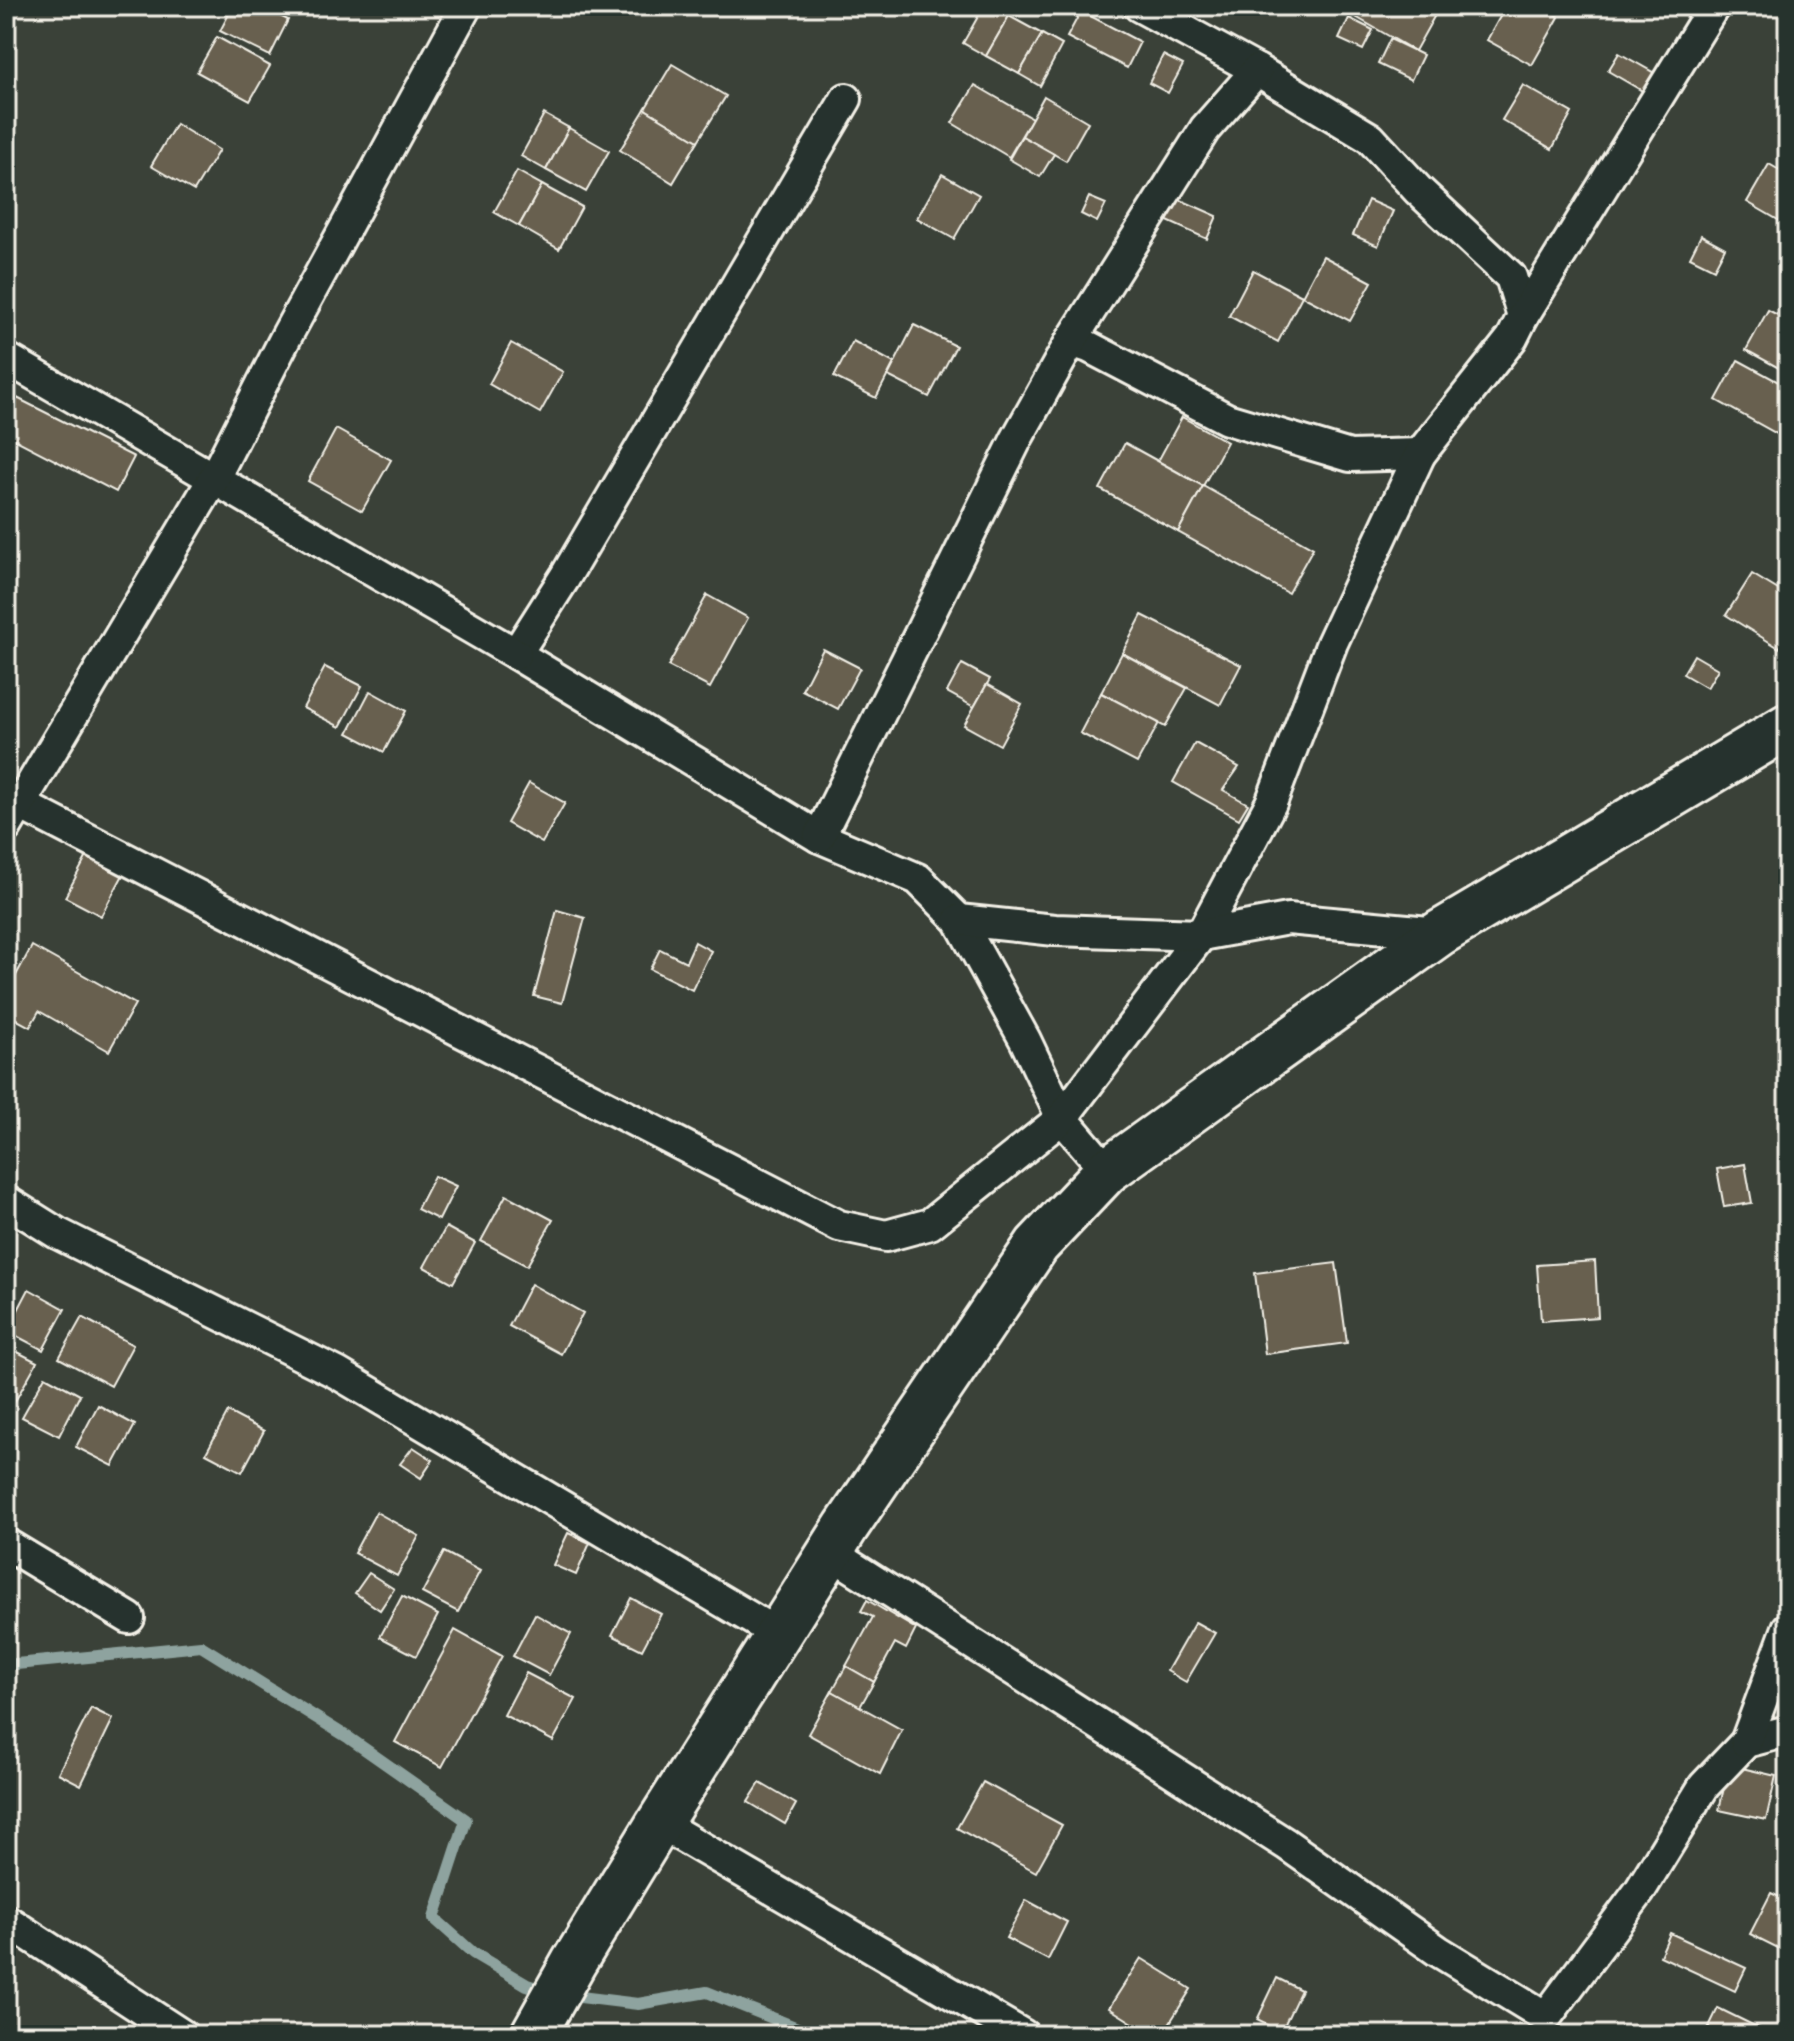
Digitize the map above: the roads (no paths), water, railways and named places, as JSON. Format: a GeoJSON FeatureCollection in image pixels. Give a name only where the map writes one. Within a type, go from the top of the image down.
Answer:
{"type":"FeatureCollection","features":[{"type":"Feature","properties":{"kind":"main road"},"geometry":{"type":"LineString","coordinates":[[533,2035],[659,1823],[829,1552],[1037,1245],[1107,1171],[1440,933],[1788,726]]}},
{"type":"Feature","properties":{"kind":"street"},"geometry":{"type":"LineString","coordinates":[[466,6],[287,335],[213,480],[10,810],[839,1226],[886,1236],[930,1224],[1062,1118],[1201,935],[1271,803],[1332,643],[1420,454],[1512,338],[1714,6]]}},
{"type":"Feature","properties":{"kind":"street"},"geometry":{"type":"LineString","coordinates":[[1139,6],[1257,70],[1370,138],[1418,190],[1511,277],[1523,316]]}},
{"type":"Feature","properties":{"kind":"street"},"geometry":{"type":"LineString","coordinates":[[819,837],[1016,440],[1071,341],[1205,129],[1257,70]]}},
{"type":"Feature","properties":{"kind":"street"},"geometry":{"type":"LineString","coordinates":[[516,654],[565,577],[846,99]]}},
{"type":"Feature","properties":{"kind":"street"},"geometry":{"type":"LineString","coordinates":[[1071,341],[1089,347],[1227,419],[1350,456],[1420,454]]}},
{"type":"Feature","properties":{"kind":"street"},"geometry":{"type":"LineString","coordinates":[[6,358],[516,654],[819,837],[918,879],[959,920],[1025,1040],[1062,1118],[1107,1171]]}},
{"type":"Feature","properties":{"kind":"street"},"geometry":{"type":"LineString","coordinates":[[959,920],[1055,930],[1201,935],[1288,919],[1440,933]]}},
{"type":"Feature","properties":{"kind":"street"},"geometry":{"type":"LineString","coordinates":[[6,1201],[57,1233],[337,1373],[776,1633]]}},
{"type":"Feature","properties":{"kind":"street"},"geometry":{"type":"LineString","coordinates":[[6,1544],[129,1618]]}},
{"type":"Feature","properties":{"kind":"street"},"geometry":{"type":"LineString","coordinates":[[829,1552],[1286,1844],[1438,1951],[1546,2017],[1639,1892],[1704,1786],[1746,1742],[1788,1628]]}},
{"type":"Feature","properties":{"kind":"street"},"geometry":{"type":"LineString","coordinates":[[1746,1742],[1788,1731]]}},
{"type":"Feature","properties":{"kind":"street"},"geometry":{"type":"LineString","coordinates":[[659,1823],[1023,2035]]}},
{"type":"Feature","properties":{"kind":"street"},"geometry":{"type":"LineString","coordinates":[[6,1920],[182,2035]]}},
{"type":"Feature","properties":{"kind":"waterway"},"geometry":{"type":"LineString","coordinates":[[6,1665],[201,1646],[349,1738],[466,1820],[434,1918],[473,1953],[527,1985],[556,1994],[638,2004],[707,1992],[815,2035]]}}]}
